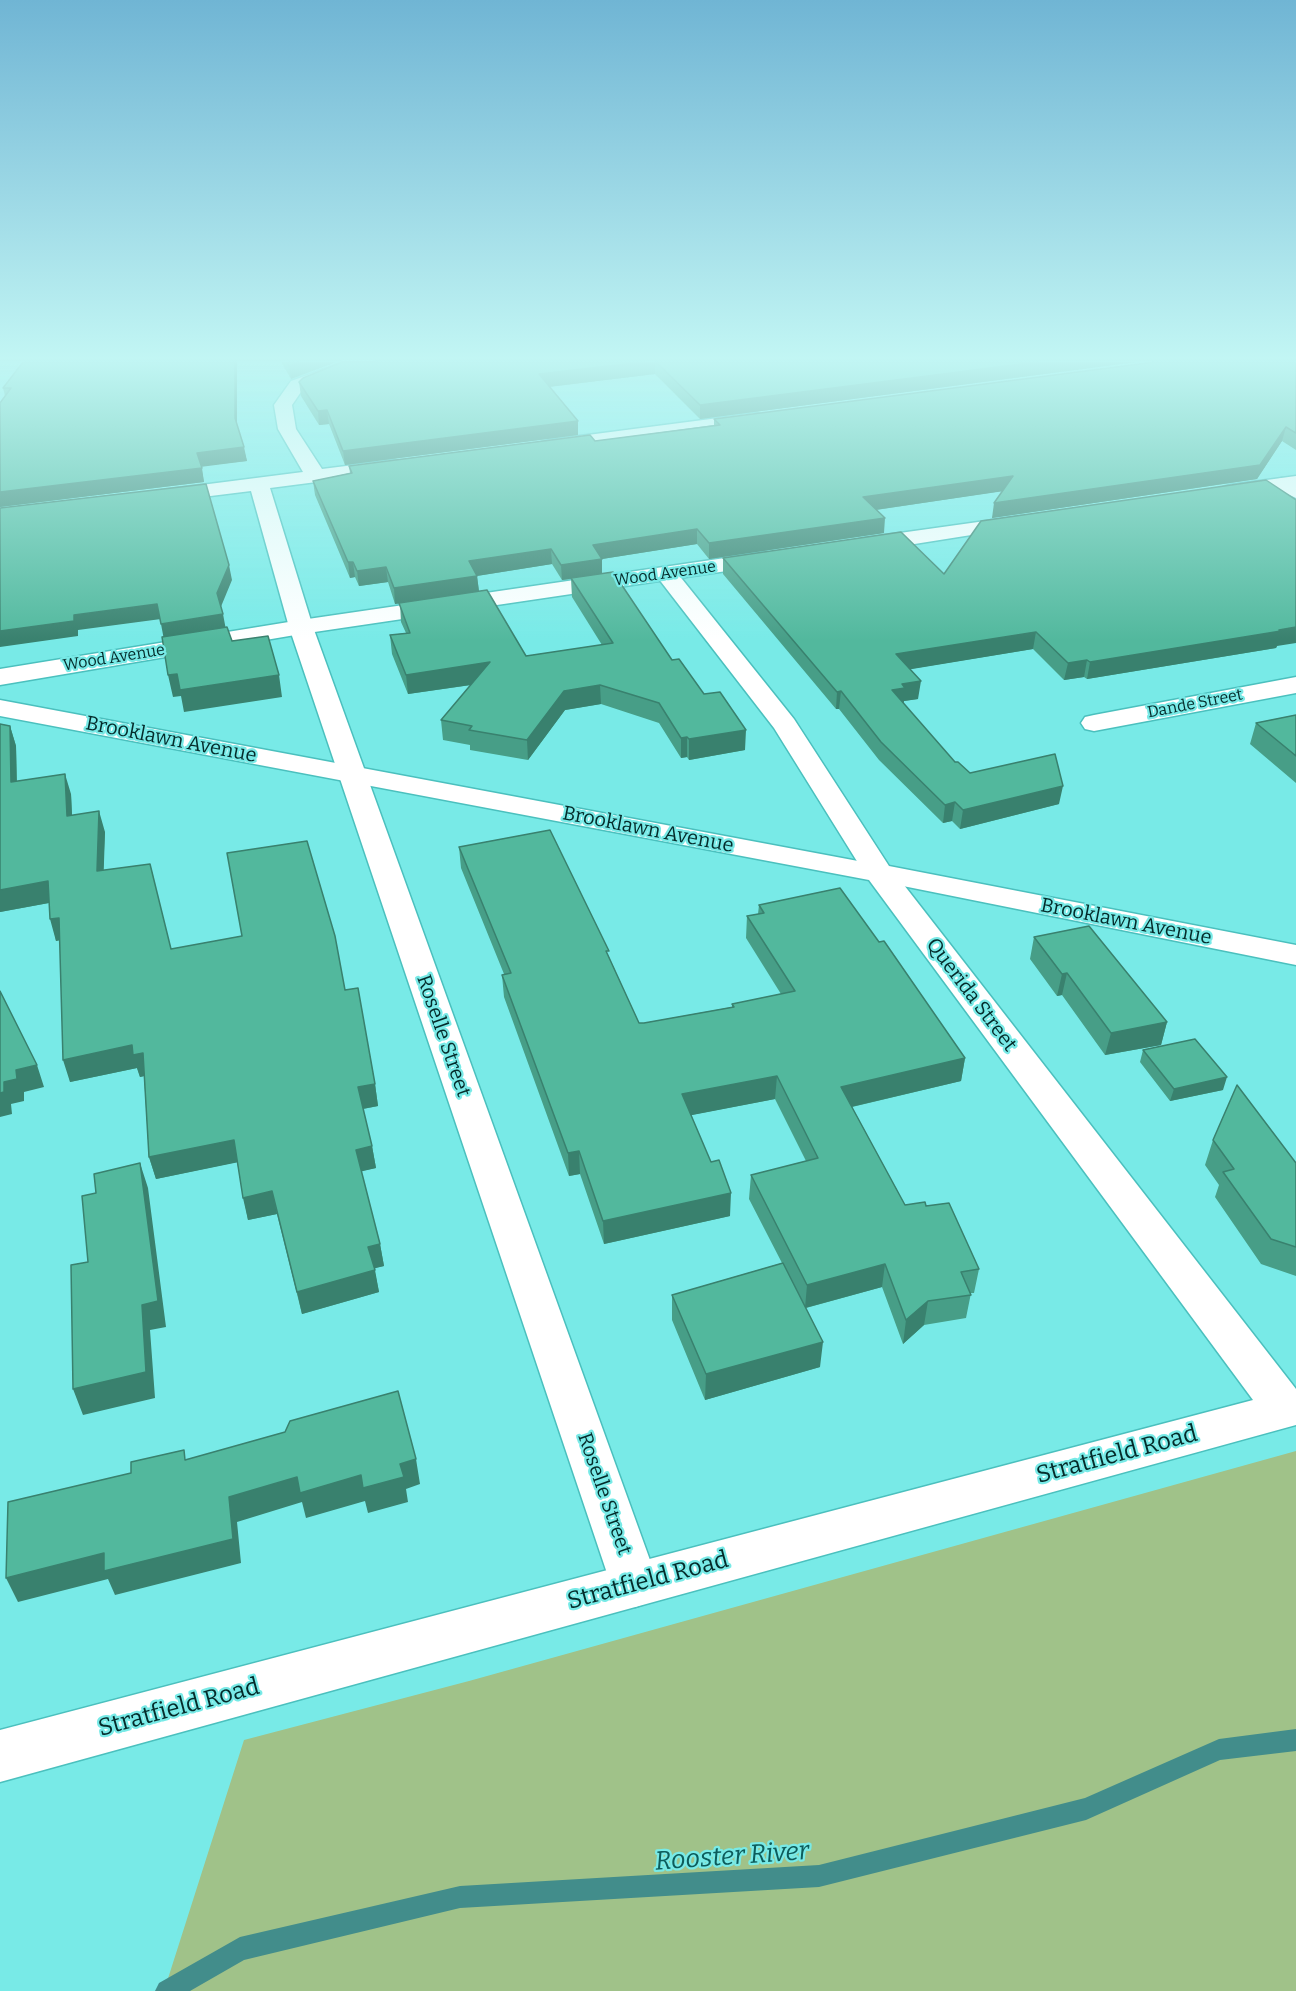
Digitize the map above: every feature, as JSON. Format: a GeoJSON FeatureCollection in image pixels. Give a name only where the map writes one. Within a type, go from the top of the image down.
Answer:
{"type":"FeatureCollection","features":[{"type":"Feature","properties":{"kind":"street"},"geometry":{"type":"LineString","coordinates":[[303,455],[316,476]]}},
{"type":"Feature","properties":{"kind":"street"},"geometry":{"type":"LineString","coordinates":[[141,498],[410,464]]}},
{"type":"Feature","properties":{"kind":"street","name":"Roselle Street"},"geometry":{"type":"LineString","coordinates":[[259,484],[301,627],[351,774],[635,1585]]}},
{"type":"Feature","properties":{"kind":"street"},"geometry":{"type":"LineString","coordinates":[[1211,494],[1291,486]]}},
{"type":"Feature","properties":{"kind":"street"},"geometry":{"type":"LineString","coordinates":[[844,548],[1045,518]]}},
{"type":"Feature","properties":{"kind":"street","name":"Wood Avenue"},"geometry":{"type":"LineString","coordinates":[[0,677],[301,627],[784,557]]}},
{"type":"Feature","properties":{"kind":"street","name":"Querida Street"},"geometry":{"type":"LineString","coordinates":[[666,574],[785,725],[879,873],[1290,1408]]}},
{"type":"Feature","properties":{"kind":"street","name":"Dande Street"},"geometry":{"type":"LineString","coordinates":[[1094,723],[1296,685]]}},
{"type":"Feature","properties":{"kind":"street","name":"Brooklawn Avenue"},"geometry":{"type":"LineString","coordinates":[[0,708],[879,873],[1296,955]]}},
{"type":"Feature","properties":{"kind":"street","name":"Stratfield Road"},"geometry":{"type":"LineString","coordinates":[[0,1756],[1290,1408]]}},
{"type":"Feature","properties":{"kind":"green space"},"geometry":{"type":"Polygon","coordinates":[[[1296,1451],[1296,1991],[164,1991],[244,1740],[469,1681],[1296,1451]]]}},
{"type":"Feature","properties":{"kind":"building"},"geometry":{"type":"Polygon","coordinates":[[[0,455],[198,455],[202,468],[0,492],[0,455]]]}},
{"type":"Feature","properties":{"kind":"building"},"geometry":{"type":"Polygon","coordinates":[[[435,455],[1267,455],[1260,465],[994,503],[1013,476],[863,497],[885,518],[709,543],[697,529],[593,545],[602,559],[561,565],[551,549],[469,561],[477,576],[394,588],[386,567],[357,571],[353,562],[348,562],[313,481],[352,473],[349,466],[435,455]]]}},
{"type":"Feature","properties":{"kind":"building"},"geometry":{"type":"Polygon","coordinates":[[[1266,480],[1296,500],[1296,627],[1090,662],[1087,660],[1068,663],[1036,632],[896,654],[921,681],[902,684],[905,688],[892,690],[955,762],[970,773],[1055,754],[1063,786],[963,810],[955,802],[945,805],[881,742],[841,691],[837,692],[723,558],[901,532],[944,574],[981,521],[1266,480]]]}},
{"type":"Feature","properties":{"kind":"building"},"geometry":{"type":"Polygon","coordinates":[[[206,484],[229,565],[217,593],[223,614],[161,624],[157,604],[74,615],[74,621],[0,631],[0,508],[206,484]]]}},
{"type":"Feature","properties":{"kind":"building"},"geometry":{"type":"Polygon","coordinates":[[[613,572],[672,660],[679,659],[704,694],[720,692],[746,730],[689,739],[681,738],[659,703],[600,685],[564,691],[527,740],[469,730],[472,726],[441,720],[490,662],[406,675],[390,635],[410,633],[399,603],[487,590],[526,656],[613,643],[571,578],[613,572]]]}},
{"type":"Feature","properties":{"kind":"building"},"geometry":{"type":"Polygon","coordinates":[[[227,627],[232,641],[268,636],[279,675],[180,690],[177,674],[168,675],[162,637],[227,627]]]}},
{"type":"Feature","properties":{"kind":"building"},"geometry":{"type":"Polygon","coordinates":[[[1296,715],[1296,756],[1256,723],[1296,715]]]}},
{"type":"Feature","properties":{"kind":"building"},"geometry":{"type":"Polygon","coordinates":[[[0,724],[10,726],[11,782],[65,774],[67,816],[99,811],[97,871],[150,864],[171,949],[242,936],[227,853],[307,841],[335,936],[345,990],[358,988],[375,1084],[358,1087],[372,1146],[356,1150],[380,1244],[368,1247],[375,1270],[297,1292],[272,1191],[243,1198],[234,1140],[149,1157],[143,1053],[133,1055],[132,1045],[63,1060],[59,918],[50,919],[48,881],[0,890],[0,724]]]}},
{"type":"Feature","properties":{"kind":"building"},"geometry":{"type":"Polygon","coordinates":[[[550,830],[609,951],[606,951],[639,1023],[734,1007],[732,1004],[795,991],[747,916],[764,913],[759,905],[840,888],[879,942],[884,941],[965,1058],[841,1087],[905,1205],[925,1202],[926,1206],[949,1203],[979,1269],[961,1272],[971,1295],[928,1301],[906,1320],[885,1264],[807,1285],[751,1175],[818,1158],[777,1076],[682,1094],[711,1162],[719,1160],[731,1193],[603,1221],[579,1151],[568,1153],[502,975],[511,973],[459,847],[550,830]]]}},
{"type":"Feature","properties":{"kind":"building"},"geometry":{"type":"Polygon","coordinates":[[[1089,926],[1167,1022],[1111,1033],[1067,973],[1062,974],[1034,937],[1089,926]]]}},
{"type":"Feature","properties":{"kind":"building"},"geometry":{"type":"Polygon","coordinates":[[[0,991],[37,1065],[16,1070],[17,1079],[4,1082],[4,1092],[0,1093],[0,991]]]}},
{"type":"Feature","properties":{"kind":"building"},"geometry":{"type":"Polygon","coordinates":[[[1195,1039],[1227,1077],[1174,1089],[1143,1050],[1195,1039]]]}},
{"type":"Feature","properties":{"kind":"building"},"geometry":{"type":"Polygon","coordinates":[[[1237,1085],[1296,1163],[1296,1247],[1271,1239],[1223,1172],[1234,1169],[1213,1140],[1237,1085]]]}},
{"type":"Feature","properties":{"kind":"building"},"geometry":{"type":"Polygon","coordinates":[[[140,1163],[158,1301],[142,1305],[146,1372],[73,1389],[71,1265],[88,1262],[82,1196],[96,1193],[94,1174],[140,1163]]]}},
{"type":"Feature","properties":{"kind":"building"},"geometry":{"type":"Polygon","coordinates":[[[783,1263],[823,1342],[706,1374],[672,1295],[783,1263]]]}},
{"type":"Feature","properties":{"kind":"building"},"geometry":{"type":"Polygon","coordinates":[[[398,1391],[416,1459],[400,1464],[404,1477],[363,1488],[361,1475],[300,1493],[297,1477],[229,1497],[233,1539],[104,1571],[104,1553],[6,1578],[8,1502],[131,1473],[131,1462],[184,1450],[185,1460],[285,1432],[290,1421],[398,1391]]]}},
{"type":"Feature","properties":{"kind":"waterway","name":"Rooster River"},"geometry":{"type":"LineString","coordinates":[[167,1991],[240,1949],[460,1897],[819,1876],[1086,1809],[1219,1750],[1296,1740]]}}]}
